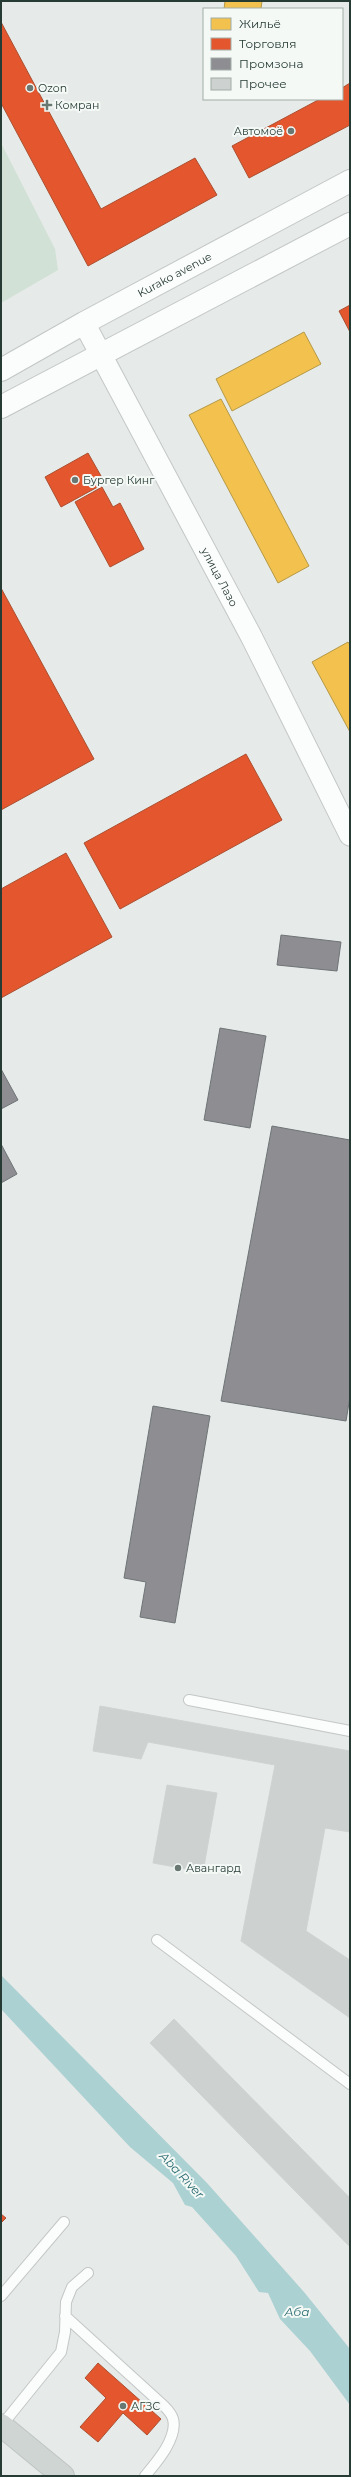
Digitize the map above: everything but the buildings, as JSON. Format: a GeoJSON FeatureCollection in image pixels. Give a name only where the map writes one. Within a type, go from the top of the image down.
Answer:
{"type":"FeatureCollection","features":[{"type":"Feature","properties":{"kind":"main road","name":"Kurako avenue"},"geometry":{"type":"LineString","coordinates":[[1,370],[84,323],[350,181]]}},
{"type":"Feature","properties":{"kind":"main road"},"geometry":{"type":"LineString","coordinates":[[1,407],[350,224]]}},
{"type":"Feature","properties":{"kind":"main road"},"geometry":{"type":"LineString","coordinates":[[1,2425],[63,2476]]}},
{"type":"Feature","properties":{"kind":"street","name":"улица Лазо"},"geometry":{"type":"LineString","coordinates":[[84,323],[251,636],[350,835]]}},
{"type":"Feature","properties":{"kind":"lane"},"geometry":{"type":"LineString","coordinates":[[189,1700],[350,1731]]}},
{"type":"Feature","properties":{"kind":"lane"},"geometry":{"type":"LineString","coordinates":[[157,1940],[350,2084]]}},
{"type":"Feature","properties":{"kind":"lane"},"geometry":{"type":"LineString","coordinates":[[1,2296],[64,2222]]}},
{"type":"Feature","properties":{"kind":"lane"},"geometry":{"type":"LineString","coordinates":[[1,2425],[62,2352],[65,2332],[66,2302],[72,2287],[88,2273]]}},
{"type":"Feature","properties":{"kind":"lane"},"geometry":{"type":"LineString","coordinates":[[65,2316],[164,2406],[173,2419],[173,2431],[162,2456],[145,2476]]}},
{"type":"Feature","properties":{"kind":"green space"},"geometry":{"type":"Polygon","coordinates":[[[1,143],[55,249],[58,270],[1,303],[1,143]]]}},
{"type":"Feature","properties":{"kind":"water","name":"Аба"},"geometry":{"type":"Polygon","coordinates":[[[1,1975],[207,2183],[304,2292],[350,2349],[350,2405],[310,2351],[280,2319],[268,2293],[259,2292],[236,2256],[192,2207],[185,2205],[173,2183],[130,2147],[1,2009],[1,1975]]]}},
{"type":"Feature","properties":{"kind":"place","name":"Ozon"},"geometry":{"type":"Point","coordinates":[30,88]}},
{"type":"Feature","properties":{"kind":"place","name":"Комран"},"geometry":{"type":"Point","coordinates":[47,105]}},
{"type":"Feature","properties":{"kind":"place","name":"Автомоё"},"geometry":{"type":"Point","coordinates":[291,131]}},
{"type":"Feature","properties":{"kind":"place","name":"Бургер Кинг"},"geometry":{"type":"Point","coordinates":[75,480]}},
{"type":"Feature","properties":{"kind":"place","name":"Авангард"},"geometry":{"type":"Point","coordinates":[178,1868]}},
{"type":"Feature","properties":{"kind":"place","name":"АГЗС"},"geometry":{"type":"Point","coordinates":[123,2406]}},
{"type":"Feature","properties":{"kind":"water label","name":"Aba River"},"geometry":{"type":"Point","coordinates":[182,2175]}}]}
